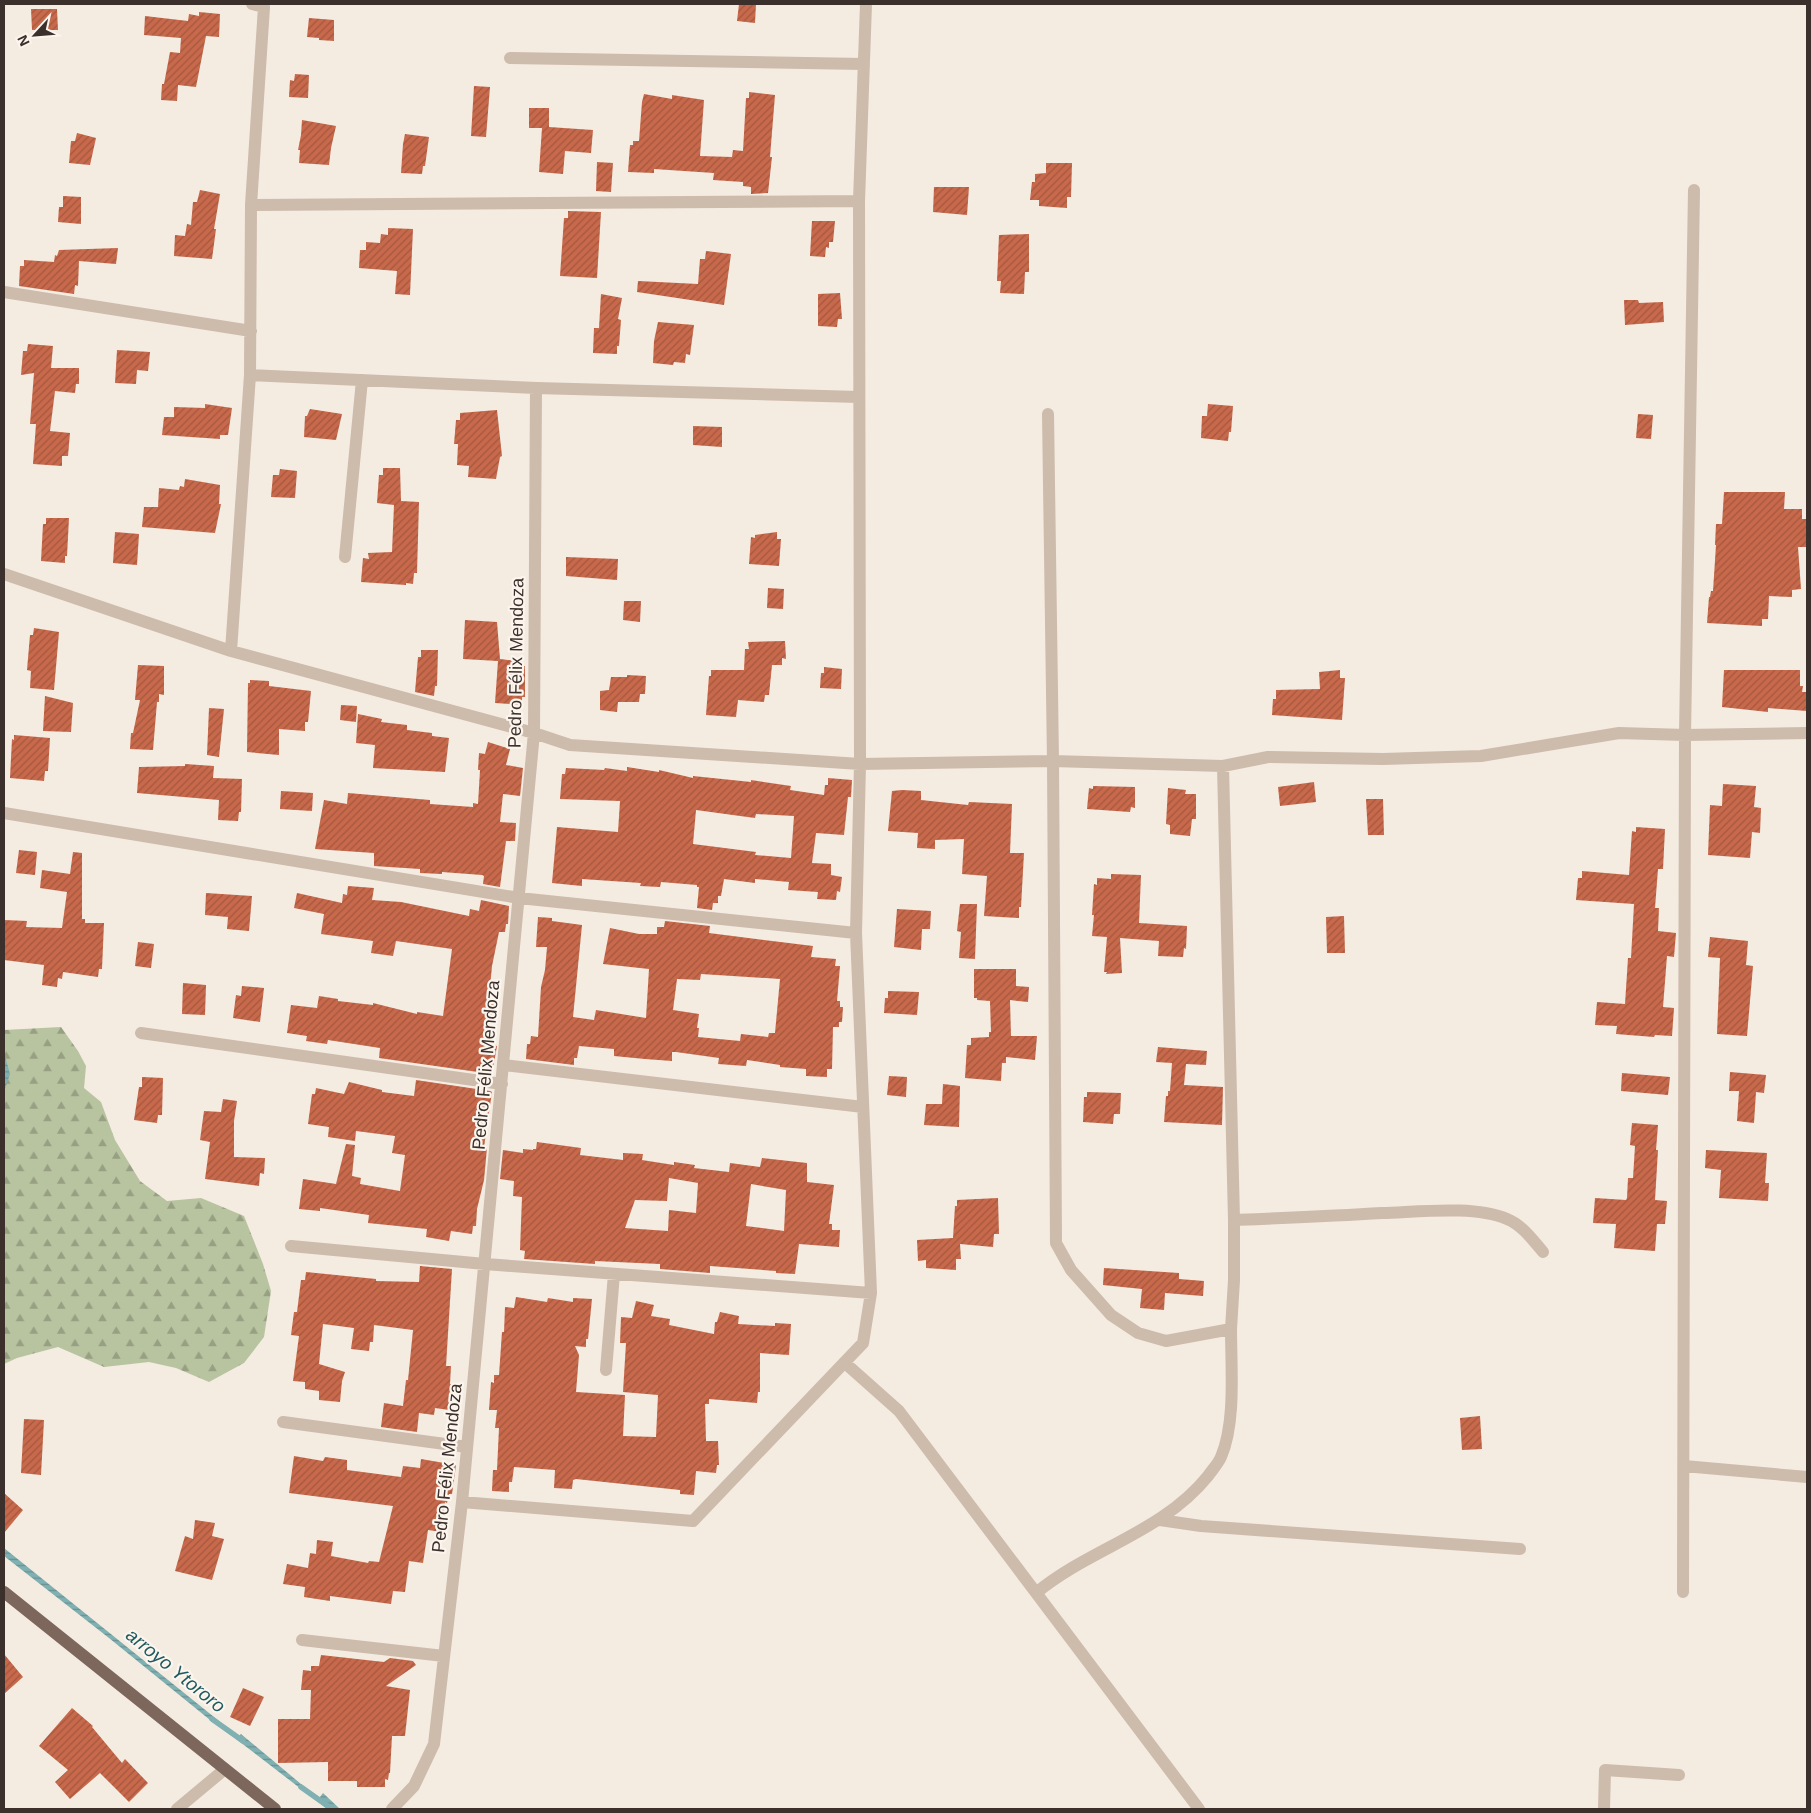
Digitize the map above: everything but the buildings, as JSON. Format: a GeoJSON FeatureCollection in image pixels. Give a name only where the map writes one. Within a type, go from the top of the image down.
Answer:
{"type":"FeatureCollection","features":[{"type":"Feature","properties":{"kind":"main road"},"geometry":{"type":"LineString","coordinates":[[4,1592],[275,1809]]}},
{"type":"Feature","properties":{"kind":"street"},"geometry":{"type":"LineString","coordinates":[[230,651],[250,374],[251,205],[264,7],[252,4]]}},
{"type":"Feature","properties":{"kind":"street"},"geometry":{"type":"LineString","coordinates":[[462,1502],[693,1521],[863,1343],[871,1293],[856,933],[860,764],[859,202],[866,4]]}},
{"type":"Feature","properties":{"kind":"street"},"geometry":{"type":"LineString","coordinates":[[510,58],[864,64]]}},
{"type":"Feature","properties":{"kind":"street"},"geometry":{"type":"LineString","coordinates":[[1683,1592],[1685,735],[1694,190]]}},
{"type":"Feature","properties":{"kind":"street"},"geometry":{"type":"LineString","coordinates":[[251,205],[859,202]]}},
{"type":"Feature","properties":{"kind":"street"},"geometry":{"type":"LineString","coordinates":[[4,292],[251,331]]}},
{"type":"Feature","properties":{"kind":"street"},"geometry":{"type":"LineString","coordinates":[[250,374],[536,388],[858,397]]}},
{"type":"Feature","properties":{"kind":"street"},"geometry":{"type":"LineString","coordinates":[[345,557],[362,380]]}},
{"type":"Feature","properties":{"kind":"street","name":"Pedro Félix Mendoza"},"geometry":{"type":"LineString","coordinates":[[392,1809],[414,1786],[434,1744],[462,1502],[534,733],[536,388]]}},
{"type":"Feature","properties":{"kind":"street"},"geometry":{"type":"LineString","coordinates":[[1048,414],[1053,761],[1056,1243],[1071,1270],[1111,1316],[1138,1333],[1166,1341],[1231,1329]]}},
{"type":"Feature","properties":{"kind":"street"},"geometry":{"type":"LineString","coordinates":[[4,574],[230,651],[534,733],[570,745],[860,764],[1053,761],[1224,766],[1268,757],[1383,759],[1481,756],[1619,733],[1685,735],[1807,733]]}},
{"type":"Feature","properties":{"kind":"street"},"geometry":{"type":"LineString","coordinates":[[1036,1593],[1067,1571],[1160,1520],[1196,1490],[1221,1459],[1227,1436],[1231,1396],[1234,1220],[1224,766]]}},
{"type":"Feature","properties":{"kind":"street"},"geometry":{"type":"LineString","coordinates":[[4,813],[519,898],[856,933]]}},
{"type":"Feature","properties":{"kind":"street"},"geometry":{"type":"LineString","coordinates":[[141,1033],[502,1084]]}},
{"type":"Feature","properties":{"kind":"street"},"geometry":{"type":"LineString","coordinates":[[504,1065],[863,1107]]}},
{"type":"Feature","properties":{"kind":"street"},"geometry":{"type":"LineString","coordinates":[[1234,1220],[1410,1212],[1468,1211],[1489,1213],[1508,1219],[1523,1229],[1543,1252]]}},
{"type":"Feature","properties":{"kind":"street"},"geometry":{"type":"LineString","coordinates":[[292,1246],[485,1264],[871,1293]]}},
{"type":"Feature","properties":{"kind":"street"},"geometry":{"type":"LineString","coordinates":[[606,1370],[614,1274]]}},
{"type":"Feature","properties":{"kind":"street"},"geometry":{"type":"LineString","coordinates":[[845,1363],[898,1411],[1199,1809]]}},
{"type":"Feature","properties":{"kind":"street"},"geometry":{"type":"LineString","coordinates":[[283,1422],[467,1447]]}},
{"type":"Feature","properties":{"kind":"street"},"geometry":{"type":"LineString","coordinates":[[1684,1466],[1807,1477]]}},
{"type":"Feature","properties":{"kind":"street"},"geometry":{"type":"LineString","coordinates":[[1160,1520],[1201,1526],[1520,1549]]}},
{"type":"Feature","properties":{"kind":"street"},"geometry":{"type":"LineString","coordinates":[[302,1640],[444,1656]]}},
{"type":"Feature","properties":{"kind":"street"},"geometry":{"type":"LineString","coordinates":[[177,1809],[225,1769]]}},
{"type":"Feature","properties":{"kind":"street"},"geometry":{"type":"LineString","coordinates":[[1604,1809],[1605,1770],[1679,1775]]}},
{"type":"Feature","properties":{"kind":"green space"},"geometry":{"type":"Polygon","coordinates":[[[61,1027],[86,1066],[84,1088],[101,1102],[115,1140],[140,1181],[167,1201],[201,1198],[244,1216],[263,1264],[271,1291],[264,1337],[244,1363],[209,1382],[176,1368],[149,1362],[104,1367],[58,1347],[17,1358],[4,1364],[4,1030],[61,1027]]]}},
{"type":"Feature","properties":{"kind":"water"},"geometry":{"type":"Polygon","coordinates":[[[4,1053],[10,1074],[4,1092],[4,1053]]]}},
{"type":"Feature","properties":{"kind":"water"},"geometry":{"type":"Polygon","coordinates":[[[4,1548],[219,1721],[215,1724],[4,1556],[4,1548]]]}},
{"type":"Feature","properties":{"kind":"water"},"geometry":{"type":"Polygon","coordinates":[[[241,1734],[307,1789],[305,1792],[236,1739],[241,1734]]]}},
{"type":"Feature","properties":{"kind":"water"},"geometry":{"type":"Polygon","coordinates":[[[323,1793],[340,1809],[327,1809],[317,1801],[323,1793]]]}},
{"type":"Feature","properties":{"kind":"waterway","name":"arroyo Ytororo"},"geometry":{"type":"LineString","coordinates":[[212,1719],[243,1741]]}},
{"type":"Feature","properties":{"kind":"waterway","name":"arroyo Ytororo"},"geometry":{"type":"LineString","coordinates":[[301,1787],[332,1809]]}}]}
